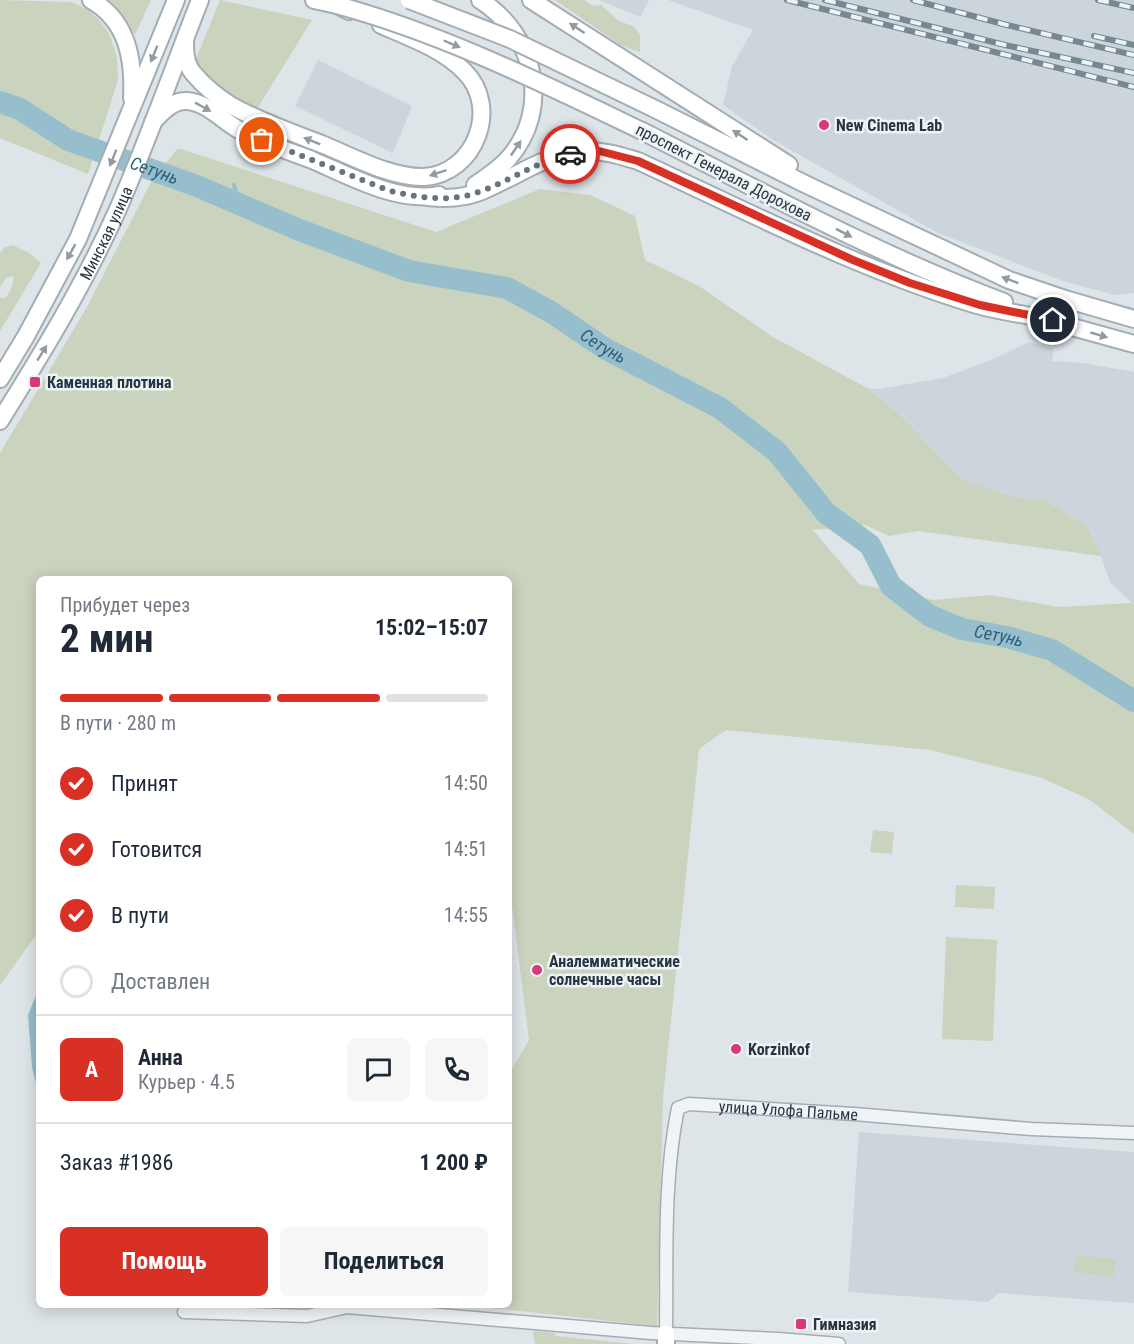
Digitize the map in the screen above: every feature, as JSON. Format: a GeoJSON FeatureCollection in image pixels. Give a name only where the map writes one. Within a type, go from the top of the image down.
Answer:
{"type":"FeatureCollection","features":[{"type":"Feature","properties":{"kind":"main road"},"geometry":{"type":"LineString","coordinates":[[92,0],[110,14],[122,30],[128,46],[133,78],[130,114]]}},
{"type":"Feature","properties":{"kind":"main road","name":"Минская улица"},"geometry":{"type":"LineString","coordinates":[[0,379],[78,239],[176,0]]}},
{"type":"Feature","properties":{"kind":"main road","name":"Минская улица"},"geometry":{"type":"LineString","coordinates":[[0,421],[72,300],[118,207],[200,0]]}},
{"type":"Feature","properties":{"kind":"main road","name":"проспект Генерала Дорохова"},"geometry":{"type":"LineString","coordinates":[[314,0],[384,18],[500,64],[642,131],[870,247],[939,277],[1053,320],[1134,344]]}},
{"type":"Feature","properties":{"kind":"main road","name":"проспект Генерала Дорохова"},"geometry":{"type":"LineString","coordinates":[[409,0],[510,39],[861,211],[1009,280],[1134,319]]}},
{"type":"Feature","properties":{"kind":"main road"},"geometry":{"type":"LineString","coordinates":[[428,197],[461,191],[498,169],[517,147],[529,122],[533,94],[532,72],[526,52],[507,22],[492,7],[480,0]]}},
{"type":"Feature","properties":{"kind":"main road"},"geometry":{"type":"LineString","coordinates":[[531,0],[861,211]]}},
{"type":"Feature","properties":{"kind":"main road"},"geometry":{"type":"LineString","coordinates":[[185,39],[185,56],[193,73],[213,93],[250,116],[391,172],[412,176],[435,175],[463,158],[476,140],[482,119],[480,98],[471,78],[443,55],[337,5]]}},
{"type":"Feature","properties":{"kind":"main road"},"geometry":{"type":"LineString","coordinates":[[152,124],[174,104],[190,101],[202,105],[239,129],[273,145],[371,184],[410,195],[428,197],[456,198],[481,191],[540,163],[570,154],[599,151],[617,154],[638,161],[853,260],[910,283],[980,305],[1053,320]]}},
{"type":"Feature","properties":{"kind":"street","name":"улица Улофа Пальме"},"geometry":{"type":"LineString","coordinates":[[666,1339],[668,1219],[673,1134],[678,1108],[689,1104],[854,1114],[1032,1129],[1134,1133]]}},
{"type":"Feature","properties":{"kind":"street"},"geometry":{"type":"LineString","coordinates":[[184,1312],[307,1316],[343,1308]]}},
{"type":"Feature","properties":{"kind":"street"},"geometry":{"type":"LineString","coordinates":[[357,1308],[666,1339],[838,1344]]}},
{"type":"Feature","properties":{"kind":"shaded area"},"geometry":{"type":"Polygon","coordinates":[[[599,0],[649,0],[640,17],[599,0]]]}},
{"type":"Feature","properties":{"kind":"shaded area"},"geometry":{"type":"Polygon","coordinates":[[[668,0],[1134,0],[1134,293],[1114,295],[1063,281],[938,233],[773,140],[723,105],[732,66],[753,30],[668,0]]]}},
{"type":"Feature","properties":{"kind":"shaded area"},"geometry":{"type":"Polygon","coordinates":[[[318,60],[412,106],[393,153],[295,106],[318,60]]]}},
{"type":"Feature","properties":{"kind":"shaded area"},"geometry":{"type":"Polygon","coordinates":[[[1029,342],[1054,349],[1052,361],[1083,363],[1134,372],[1134,605],[1110,582],[1087,526],[1045,500],[1014,497],[962,479],[897,412],[867,388],[879,389],[943,378],[991,360],[1029,342]]]}},
{"type":"Feature","properties":{"kind":"shaded area"},"geometry":{"type":"Polygon","coordinates":[[[859,1132],[1134,1152],[1134,1303],[999,1293],[988,1302],[848,1292],[859,1132]]]}},
{"type":"Feature","properties":{"kind":"green space"},"geometry":{"type":"Polygon","coordinates":[[[0,0],[71,2],[87,9],[100,21],[109,34],[117,57],[118,80],[88,174],[0,138],[0,0]]]}},
{"type":"Feature","properties":{"kind":"green space"},"geometry":{"type":"Polygon","coordinates":[[[106,0],[151,0],[135,35],[125,19],[106,0]]]}},
{"type":"Feature","properties":{"kind":"green space"},"geometry":{"type":"Polygon","coordinates":[[[220,0],[312,20],[257,109],[222,89],[207,75],[196,59],[220,0]]]}},
{"type":"Feature","properties":{"kind":"green space"},"geometry":{"type":"Polygon","coordinates":[[[555,0],[584,0],[593,6],[601,5],[619,21],[635,27],[640,35],[640,52],[622,46],[555,0]]]}},
{"type":"Feature","properties":{"kind":"green space"},"geometry":{"type":"Polygon","coordinates":[[[178,148],[436,232],[540,189],[590,195],[635,216],[645,260],[699,286],[773,337],[867,388],[897,412],[962,479],[1014,497],[1045,500],[1087,526],[1101,556],[918,531],[889,536],[865,525],[813,530],[859,584],[933,600],[991,595],[1059,607],[1131,603],[1134,605],[1134,834],[1090,800],[1042,778],[930,750],[726,730],[699,749],[663,1098],[657,1326],[492,1308],[512,1308],[512,1069],[529,1040],[512,905],[512,576],[36,576],[36,935],[0,985],[0,453],[87,307],[152,180],[178,148]]]}},
{"type":"Feature","properties":{"kind":"green space"},"geometry":{"type":"Polygon","coordinates":[[[13,245],[29,253],[41,263],[0,331],[0,298],[5,298],[9,293],[13,276],[6,278],[0,287],[0,253],[5,247],[13,245]]]}},
{"type":"Feature","properties":{"kind":"green space"},"geometry":{"type":"Polygon","coordinates":[[[873,830],[894,832],[892,854],[870,852],[873,830]]]}},
{"type":"Feature","properties":{"kind":"green space"},"geometry":{"type":"Polygon","coordinates":[[[956,885],[995,887],[994,909],[955,907],[956,885]]]}},
{"type":"Feature","properties":{"kind":"green space"},"geometry":{"type":"Polygon","coordinates":[[[946,937],[997,940],[993,1041],[942,1039],[946,937]]]}},
{"type":"Feature","properties":{"kind":"green space"},"geometry":{"type":"Polygon","coordinates":[[[1076,1255],[1116,1259],[1114,1277],[1074,1272],[1076,1255]]]}},
{"type":"Feature","properties":{"kind":"green space"},"geometry":{"type":"Polygon","coordinates":[[[533,1331],[555,1333],[556,1336],[634,1344],[535,1344],[533,1331]]]}},
{"type":"Feature","properties":{"kind":"water"},"geometry":{"type":"Polygon","coordinates":[[[36,995],[36,1084],[32,1067],[28,1015],[36,995]]]}},
{"type":"Feature","properties":{"kind":"waterway","name":"Сетунь"},"geometry":{"type":"LineString","coordinates":[[0,102],[20,109],[68,140],[197,186],[297,229],[409,271],[507,288],[551,312],[604,348],[720,408],[777,452],[826,513],[870,545],[891,586],[930,616],[962,629],[1007,637],[1052,650],[1134,701]]}},
{"type":"Feature","properties":{"kind":"waterway"},"geometry":{"type":"LineString","coordinates":[[234,185],[239,204]]}},
{"type":"Feature","properties":{"kind":"railway"},"geometry":{"type":"LineString","coordinates":[[787,0],[1134,87]]}},
{"type":"Feature","properties":{"kind":"railway"},"geometry":{"type":"LineString","coordinates":[[825,0],[1005,45],[1134,73]]}},
{"type":"Feature","properties":{"kind":"railway"},"geometry":{"type":"LineString","coordinates":[[913,0],[1134,55]]}},
{"type":"Feature","properties":{"kind":"railway"},"geometry":{"type":"LineString","coordinates":[[1098,0],[1134,8]]}},
{"type":"Feature","properties":{"kind":"railway"},"geometry":{"type":"LineString","coordinates":[[1094,36],[1134,45]]}},
{"type":"Feature","properties":{"kind":"way so far"},"geometry":{"type":"LineString","coordinates":[[262,140],[390,191],[442,199],[466,196],[481,191],[540,163],[570,154]]}},
{"type":"Feature","properties":{"kind":"place","name":"New Cinema Lab"},"geometry":{"type":"Point","coordinates":[824,125]}},
{"type":"Feature","properties":{"kind":"place","name":"Каменная плотина"},"geometry":{"type":"Point","coordinates":[35,382]}},
{"type":"Feature","properties":{"kind":"place","name":"Аналемматические солнечные часы"},"geometry":{"type":"Point","coordinates":[537,970]}},
{"type":"Feature","properties":{"kind":"place","name":"Korzinkof"},"geometry":{"type":"Point","coordinates":[736,1049]}},
{"type":"Feature","properties":{"kind":"place","name":"Гимназия"},"geometry":{"type":"Point","coordinates":[801,1324]}},
{"type":"Feature","properties":{"kind":"route"},"geometry":{"type":"LineString","coordinates":[[570,154],[599,151],[638,161],[853,260],[910,283],[980,305],[1053,320]]}}]}
